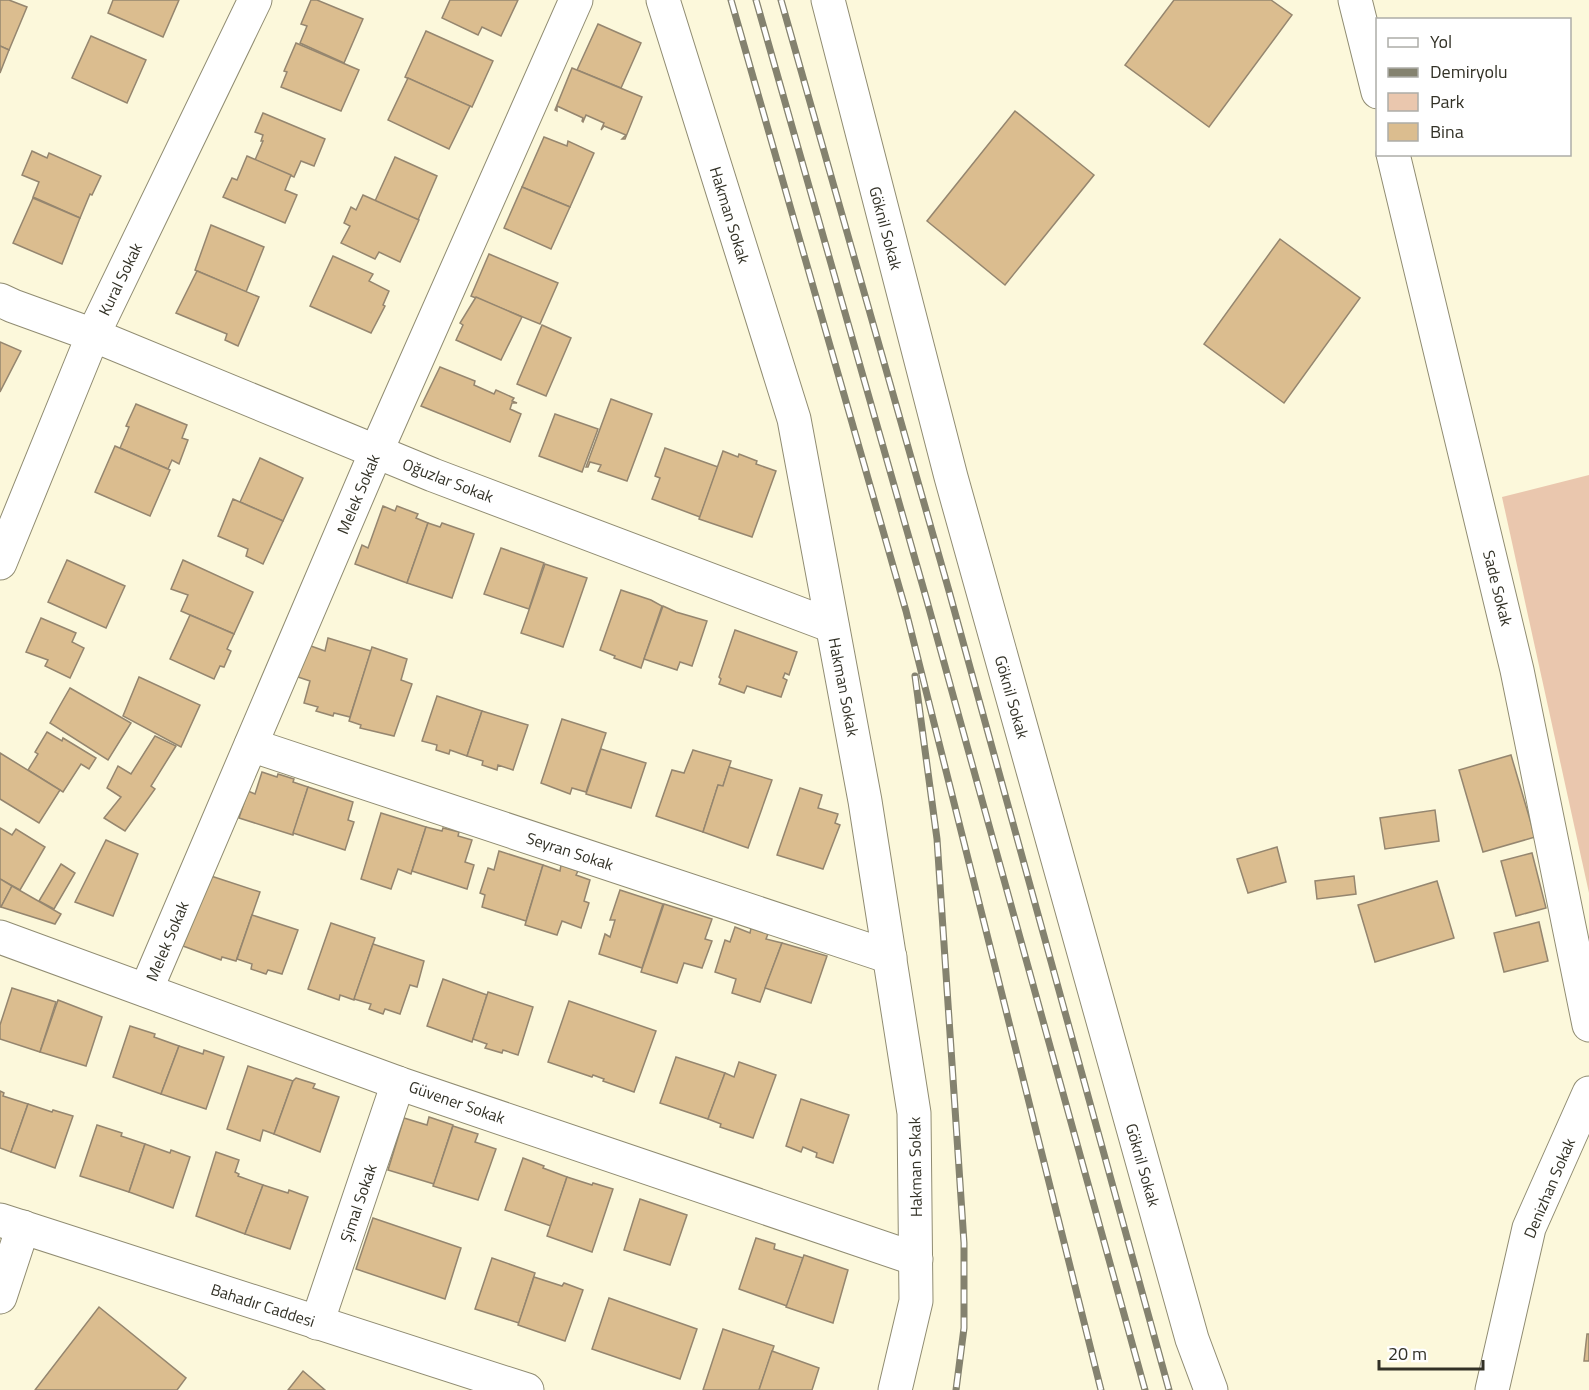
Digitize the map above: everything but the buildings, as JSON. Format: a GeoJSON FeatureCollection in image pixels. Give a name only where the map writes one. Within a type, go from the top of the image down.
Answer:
{"type":"FeatureCollection","features":[{"type":"Feature","properties":{"kind":"street","name":"Kural Sokak"},"geometry":{"type":"LineString","coordinates":[[0,563],[93,334],[255,0]]}},
{"type":"Feature","properties":{"kind":"street","name":"Melek Sokak"},"geometry":{"type":"LineString","coordinates":[[146,990],[376,452],[576,0]]}},
{"type":"Feature","properties":{"kind":"street","name":"Hakman Sokak"},"geometry":{"type":"LineString","coordinates":[[663,0],[794,419],[865,801],[914,1113],[916,1301],[895,1390]]}},
{"type":"Feature","properties":{"kind":"street","name":"Göknil Sokak"},"geometry":{"type":"LineString","coordinates":[[828,0],[951,477],[1188,1327],[1211,1390]]}},
{"type":"Feature","properties":{"kind":"street"},"geometry":{"type":"LineString","coordinates":[[1355,0],[1376,88]]}},
{"type":"Feature","properties":{"kind":"street","name":"Sade Sokak"},"geometry":{"type":"LineString","coordinates":[[1393,156],[1517,670],[1589,1025]]}},
{"type":"Feature","properties":{"kind":"street","name":"Oğuzlar Sokak"},"geometry":{"type":"LineString","coordinates":[[0,300],[93,334],[376,452],[832,626]]}},
{"type":"Feature","properties":{"kind":"street","name":"Seyran Sokak"},"geometry":{"type":"LineString","coordinates":[[251,745],[890,957]]}},
{"type":"Feature","properties":{"kind":"street","name":"Güvener Sokak"},"geometry":{"type":"LineString","coordinates":[[0,937],[398,1083],[916,1259]]}},
{"type":"Feature","properties":{"kind":"street","name":"Şimal Sokak"},"geometry":{"type":"LineString","coordinates":[[317,1323],[398,1083]]}},
{"type":"Feature","properties":{"kind":"street","name":"Denizhan Sokak"},"geometry":{"type":"LineString","coordinates":[[1492,1390],[1529,1228],[1589,1093]]}},
{"type":"Feature","properties":{"kind":"street"},"geometry":{"type":"LineString","coordinates":[[0,1296],[12,1224]]}},
{"type":"Feature","properties":{"kind":"street","name":"Bahadır Caddesi"},"geometry":{"type":"LineString","coordinates":[[12,1224],[527,1390]]}},
{"type":"Feature","properties":{"kind":"green space"},"geometry":{"type":"Polygon","coordinates":[[[1589,475],[1589,893],[1502,497],[1589,475]]]}},
{"type":"Feature","properties":{"kind":"railway"},"geometry":{"type":"LineString","coordinates":[[731,0],[906,611],[1101,1390]]}},
{"type":"Feature","properties":{"kind":"railway"},"geometry":{"type":"LineString","coordinates":[[756,0],[927,601],[1145,1390]]}},
{"type":"Feature","properties":{"kind":"railway"},"geometry":{"type":"LineString","coordinates":[[781,0],[949,591],[1169,1390]]}},
{"type":"Feature","properties":{"kind":"railway"},"geometry":{"type":"LineString","coordinates":[[915,676],[937,839],[964,1243],[964,1328],[956,1390]]}}]}
